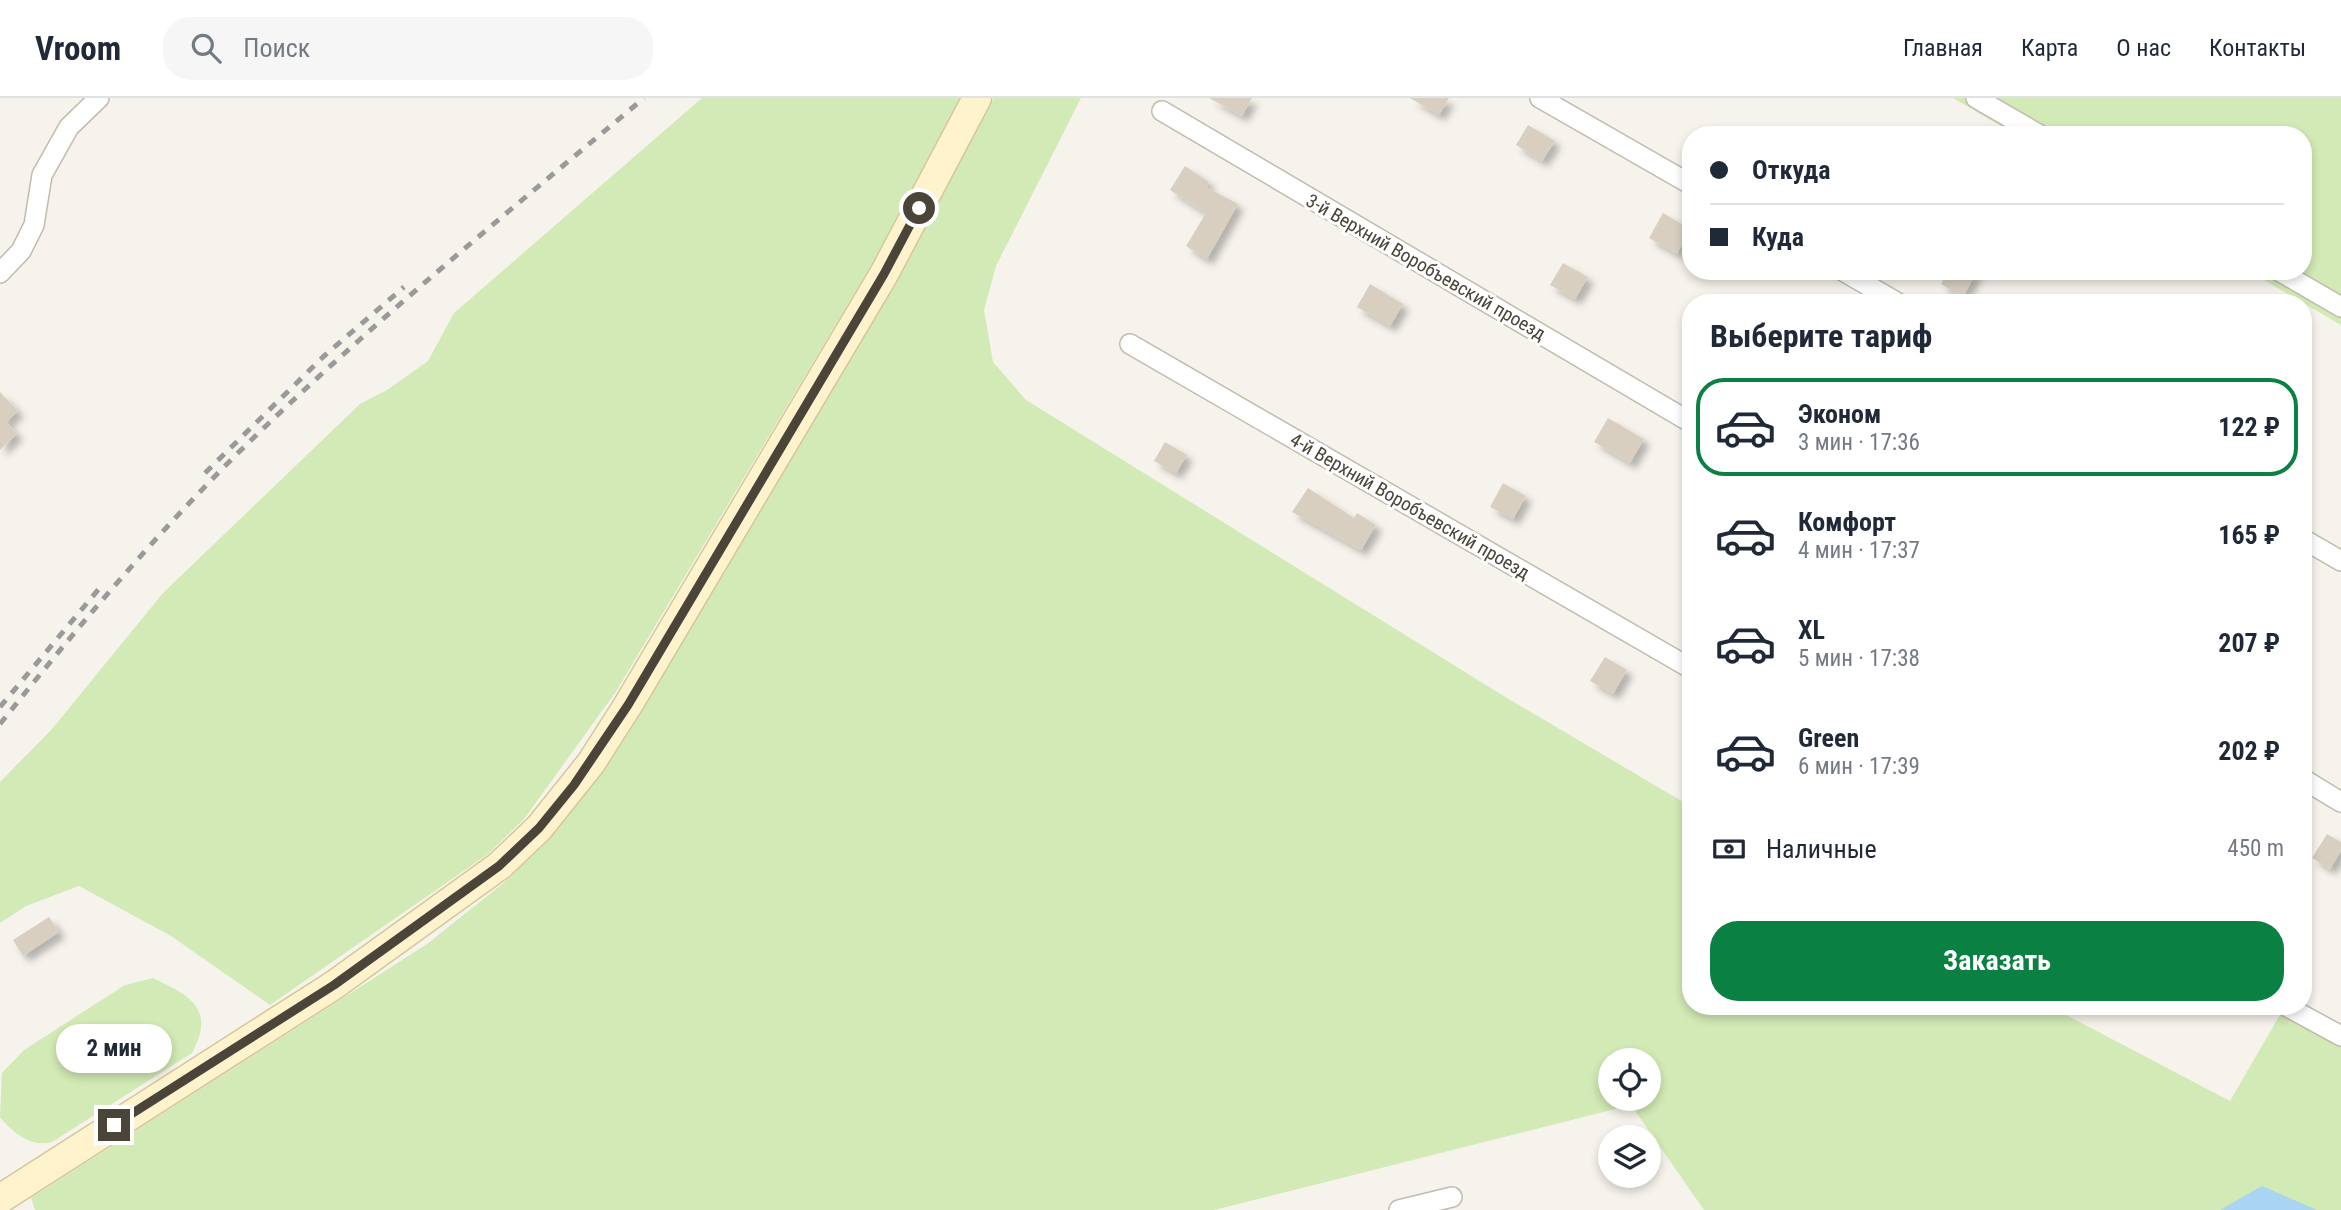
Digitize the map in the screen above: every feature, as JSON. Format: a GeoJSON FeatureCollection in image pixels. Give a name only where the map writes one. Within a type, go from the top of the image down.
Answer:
{"type":"FeatureCollection","features":[{"type":"Feature","properties":{"kind":"street"},"geometry":{"type":"LineString","coordinates":[[0,273],[21,251],[34,225],[42,175],[62,139],[69,127],[99,98]]}},
{"type":"Feature","properties":{"kind":"street"},"geometry":{"type":"LineString","coordinates":[[0,1199],[334,985],[499,866],[539,828],[591,763],[628,705],[884,274],[977,98]]}},
{"type":"Feature","properties":{"kind":"street"},"geometry":{"type":"LineString","coordinates":[[1540,98],[1682,179]]}},
{"type":"Feature","properties":{"kind":"street"},"geometry":{"type":"LineString","coordinates":[[1976,98],[2024,126]]}},
{"type":"Feature","properties":{"kind":"street","name":"3-й Верхний Воробъевский проезд"},"geometry":{"type":"LineString","coordinates":[[1162,111],[1682,417]]}},
{"type":"Feature","properties":{"kind":"street"},"geometry":{"type":"LineString","coordinates":[[1858,280],[1883,294]]}},
{"type":"Feature","properties":{"kind":"street"},"geometry":{"type":"LineString","coordinates":[[2294,280],[2341,307]]}},
{"type":"Feature","properties":{"kind":"street","name":"4-й Верхний Воробъевский проезд"},"geometry":{"type":"LineString","coordinates":[[1130,344],[1682,663]]}},
{"type":"Feature","properties":{"kind":"street"},"geometry":{"type":"LineString","coordinates":[[2312,544],[2341,561]]}},
{"type":"Feature","properties":{"kind":"street"},"geometry":{"type":"LineString","coordinates":[[2312,784],[2341,802]]}},
{"type":"Feature","properties":{"kind":"street"},"geometry":{"type":"LineString","coordinates":[[2303,1015],[2341,1036]]}},
{"type":"Feature","properties":{"kind":"street"},"geometry":{"type":"LineString","coordinates":[[1399,1210],[1452,1197]]}},
{"type":"Feature","properties":{"kind":"green space"},"geometry":{"type":"Polygon","coordinates":[[[702,98],[960,98],[872,264],[615,693],[524,819],[488,854],[270,1005],[171,936],[79,886],[26,906],[0,923],[0,782],[52,729],[163,593],[360,404],[387,390],[428,361],[454,313],[702,98]]]}},
{"type":"Feature","properties":{"kind":"green space"},"geometry":{"type":"Polygon","coordinates":[[[994,98],[1081,98],[996,266],[984,310],[993,362],[1026,400],[1507,698],[1682,801],[1682,1015],[2066,1015],[2230,1101],[2280,1015],[2302,1015],[2341,1036],[2341,1210],[1704,1210],[1661,1148],[1661,1125],[1645,1125],[1635,1111],[1661,1111],[1661,1048],[1598,1048],[1598,1111],[1607,1111],[1214,1210],[35,1210],[31,1198],[427,944],[506,881],[550,836],[640,712],[711,585],[899,276],[994,98]]]}},
{"type":"Feature","properties":{"kind":"green space"},"geometry":{"type":"Polygon","coordinates":[[[1953,98],[2341,98],[2341,325],[2312,308],[2312,294],[2288,294],[2264,280],[2312,280],[2312,126],[2001,126],[1953,98]]]}},
{"type":"Feature","properties":{"kind":"green space"},"geometry":{"type":"Polygon","coordinates":[[[153,978],[188,998],[200,1014],[199,1038],[192,1053],[52,1142],[29,1141],[10,1128],[0,1117],[2,1073],[24,1050],[125,985],[153,978]]]}},
{"type":"Feature","properties":{"kind":"water"},"geometry":{"type":"Polygon","coordinates":[[[2262,1186],[2317,1210],[2220,1210],[2262,1186]]]}},
{"type":"Feature","properties":{"kind":"building"},"geometry":{"type":"Polygon","coordinates":[[[1209,98],[1252,98],[1242,116],[1209,98]]]}},
{"type":"Feature","properties":{"kind":"building"},"geometry":{"type":"Polygon","coordinates":[[[1410,98],[1449,98],[1439,115],[1410,98]]]}},
{"type":"Feature","properties":{"kind":"building"},"geometry":{"type":"Polygon","coordinates":[[[1528,125],[1555,141],[1542,161],[1516,145],[1528,125]]]}},
{"type":"Feature","properties":{"kind":"building"},"geometry":{"type":"Polygon","coordinates":[[[1185,166],[1209,182],[1206,187],[1238,204],[1207,259],[1186,246],[1206,213],[1170,190],[1185,166]]]}},
{"type":"Feature","properties":{"kind":"building"},"geometry":{"type":"Polygon","coordinates":[[[1663,213],[1682,224],[1682,244],[1677,254],[1649,238],[1663,213]]]}},
{"type":"Feature","properties":{"kind":"building"},"geometry":{"type":"Polygon","coordinates":[[[1563,263],[1588,277],[1575,299],[1550,285],[1563,263]]]}},
{"type":"Feature","properties":{"kind":"building"},"geometry":{"type":"Polygon","coordinates":[[[1943,280],[1972,280],[1965,294],[1958,294],[1941,284],[1943,280]]]}},
{"type":"Feature","properties":{"kind":"building"},"geometry":{"type":"Polygon","coordinates":[[[1370,284],[1403,304],[1390,326],[1357,307],[1370,284]]]}},
{"type":"Feature","properties":{"kind":"building"},"geometry":{"type":"Polygon","coordinates":[[[0,392],[18,411],[6,422],[17,434],[0,450],[0,392]]]}},
{"type":"Feature","properties":{"kind":"building"},"geometry":{"type":"Polygon","coordinates":[[[1608,418],[1644,439],[1630,463],[1594,442],[1608,418]]]}},
{"type":"Feature","properties":{"kind":"building"},"geometry":{"type":"Polygon","coordinates":[[[1165,442],[1187,455],[1176,473],[1154,461],[1165,442]]]}},
{"type":"Feature","properties":{"kind":"building"},"geometry":{"type":"Polygon","coordinates":[[[1503,483],[1526,496],[1513,519],[1490,507],[1503,483]]]}},
{"type":"Feature","properties":{"kind":"building"},"geometry":{"type":"Polygon","coordinates":[[[1308,488],[1354,518],[1357,513],[1376,525],[1361,550],[1292,512],[1308,488]]]}},
{"type":"Feature","properties":{"kind":"building"},"geometry":{"type":"Polygon","coordinates":[[[1605,657],[1627,670],[1613,694],[1590,681],[1605,657]]]}},
{"type":"Feature","properties":{"kind":"building"},"geometry":{"type":"Polygon","coordinates":[[[2327,834],[2341,842],[2341,851],[2330,869],[2312,858],[2327,834]]]}},
{"type":"Feature","properties":{"kind":"building"},"geometry":{"type":"Polygon","coordinates":[[[49,917],[59,932],[23,956],[13,940],[49,917]]]}},
{"type":"Feature","properties":{"kind":"railway"},"geometry":{"type":"LineString","coordinates":[[0,724],[117,583],[241,450],[389,314],[644,98]]}},
{"type":"Feature","properties":{"kind":"railway"},"geometry":{"type":"LineString","coordinates":[[205,473],[324,356],[404,287]]}},
{"type":"Feature","properties":{"kind":"railway"},"geometry":{"type":"LineString","coordinates":[[0,707],[103,584]]}},
{"type":"Feature","properties":{"kind":"route"},"geometry":{"type":"LineString","coordinates":[[114,1125],[334,985],[499,866],[539,828],[591,763],[628,705],[884,274],[919,208]]}}]}
